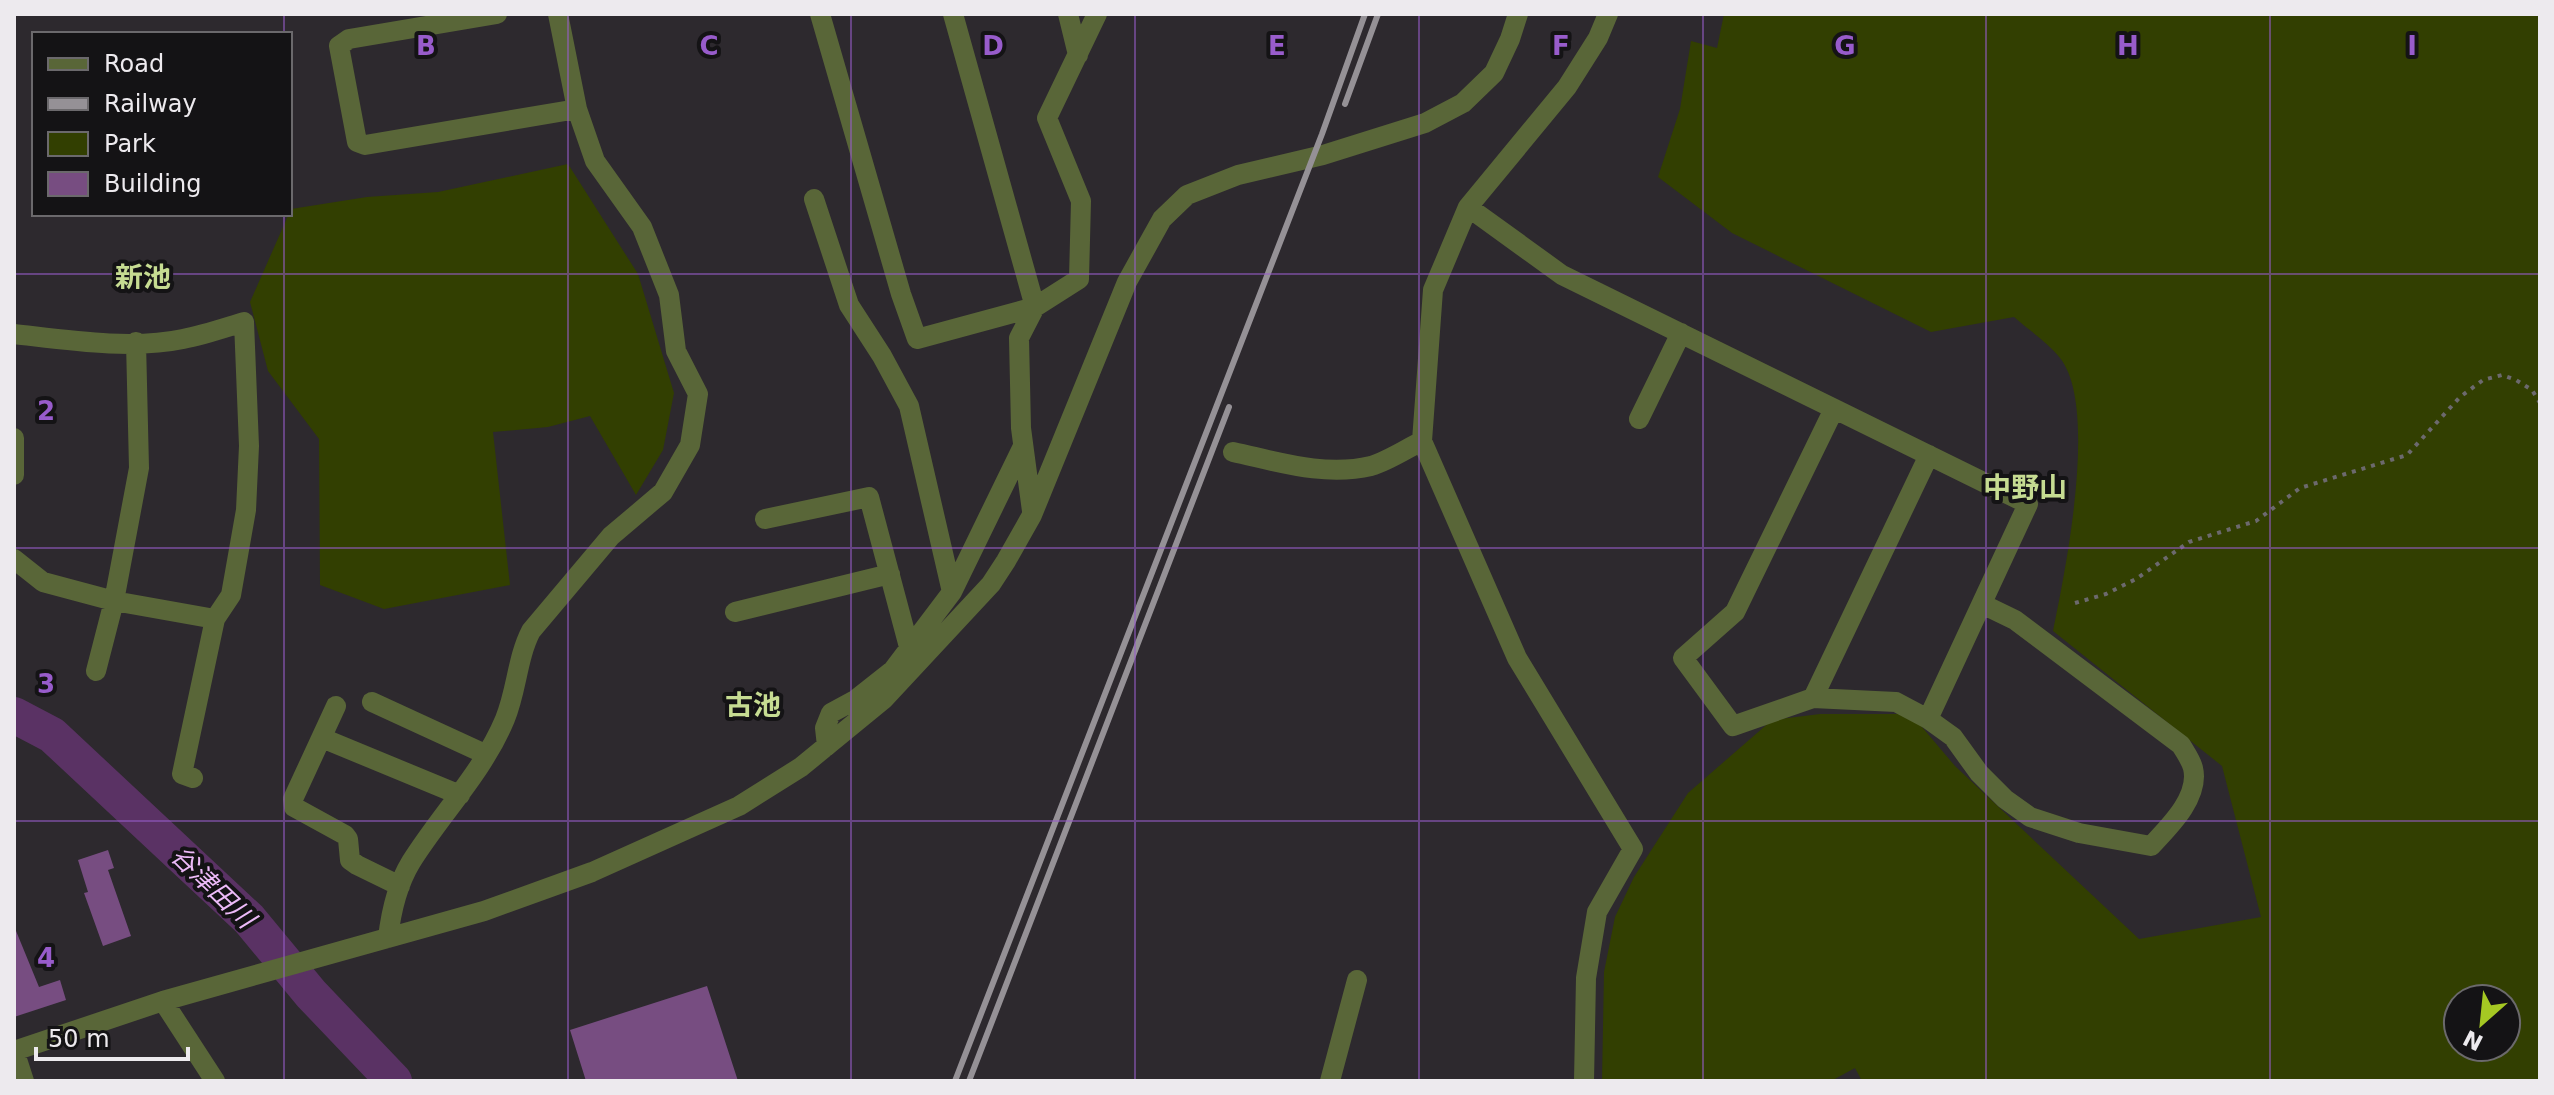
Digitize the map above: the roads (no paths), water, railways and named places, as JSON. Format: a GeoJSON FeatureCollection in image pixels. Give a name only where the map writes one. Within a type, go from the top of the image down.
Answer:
{"type":"FeatureCollection","features":[{"type":"Feature","properties":{"kind":"street"},"geometry":{"type":"LineString","coordinates":[[497,14],[349,39],[339,46],[357,142],[365,145],[577,109]]}},
{"type":"Feature","properties":{"kind":"street"},"geometry":{"type":"LineString","coordinates":[[380,940],[410,864],[460,795],[504,720],[523,645],[531,631],[611,536],[663,492],[690,445],[698,394],[676,351],[669,295],[642,227],[595,161],[577,109],[558,14]]}},
{"type":"Feature","properties":{"kind":"street"},"geometry":{"type":"LineString","coordinates":[[820,14],[917,339],[1035,307],[1079,279],[1081,201],[1047,118],[1097,14]]}},
{"type":"Feature","properties":{"kind":"street"},"geometry":{"type":"LineString","coordinates":[[953,14],[1035,307],[1019,338],[1023,446],[1032,515]]}},
{"type":"Feature","properties":{"kind":"street"},"geometry":{"type":"LineString","coordinates":[[1068,14],[1078,55]]}},
{"type":"Feature","properties":{"kind":"street"},"geometry":{"type":"LineString","coordinates":[[24,1081],[14,1051],[163,1001],[484,911],[592,872],[739,806],[801,767],[884,699],[991,584],[1032,515],[1103,337],[1147,242],[1162,219],[1187,195],[1238,175],[1323,155],[1425,123],[1463,103],[1494,73],[1518,14]]}},
{"type":"Feature","properties":{"kind":"street"},"geometry":{"type":"LineString","coordinates":[[1584,1081],[1586,978],[1597,912],[1633,849],[1517,658],[1422,441],[1433,290],[1468,207],[1567,87],[1598,38],[1608,14]]}},
{"type":"Feature","properties":{"kind":"street"},"geometry":{"type":"LineString","coordinates":[[814,199],[849,305],[909,406],[952,592]]}},
{"type":"Feature","properties":{"kind":"street"},"geometry":{"type":"LineString","coordinates":[[1468,207],[1562,275],[2028,504],[1928,719]]}},
{"type":"Feature","properties":{"kind":"street"},"geometry":{"type":"LineString","coordinates":[[14,334],[75,341],[181,340],[244,322],[249,446],[246,510],[231,595],[215,619],[182,774],[193,778]]}},
{"type":"Feature","properties":{"kind":"street"},"geometry":{"type":"LineString","coordinates":[[1639,419],[1681,333]]}},
{"type":"Feature","properties":{"kind":"street"},"geometry":{"type":"LineString","coordinates":[[96,671],[114,601],[139,468],[136,342]]}},
{"type":"Feature","properties":{"kind":"street"},"geometry":{"type":"LineString","coordinates":[[1834,409],[1735,612],[1683,658],[1733,726],[1813,698],[1896,702],[1953,737],[1979,773],[2005,799],[2030,817],[2079,833],[2151,846],[2179,815],[2194,784],[2193,768],[2181,745],[2015,620],[1982,604]]}},
{"type":"Feature","properties":{"kind":"street"},"geometry":{"type":"LineString","coordinates":[[1233,452],[1304,468],[1341,471],[1374,465],[1422,441]]}},
{"type":"Feature","properties":{"kind":"street"},"geometry":{"type":"LineString","coordinates":[[14,475],[15,446]]}},
{"type":"Feature","properties":{"kind":"street"},"geometry":{"type":"LineString","coordinates":[[827,746],[825,728],[831,713],[893,670],[952,592],[1023,446]]}},
{"type":"Feature","properties":{"kind":"street"},"geometry":{"type":"LineString","coordinates":[[1813,698],[1929,455]]}},
{"type":"Feature","properties":{"kind":"street"},"geometry":{"type":"LineString","coordinates":[[765,519],[869,497],[909,647]]}},
{"type":"Feature","properties":{"kind":"street"},"geometry":{"type":"LineString","coordinates":[[14,559],[43,582],[114,601],[215,619]]}},
{"type":"Feature","properties":{"kind":"street"},"geometry":{"type":"LineString","coordinates":[[735,612],[890,574]]}},
{"type":"Feature","properties":{"kind":"street"},"geometry":{"type":"LineString","coordinates":[[372,702],[485,754]]}},
{"type":"Feature","properties":{"kind":"street"},"geometry":{"type":"LineString","coordinates":[[336,706],[293,799],[294,807],[345,835],[350,860],[400,886]]}},
{"type":"Feature","properties":{"kind":"street"},"geometry":{"type":"LineString","coordinates":[[322,738],[460,795]]}},
{"type":"Feature","properties":{"kind":"street"},"geometry":{"type":"LineString","coordinates":[[1330,1081],[1357,980]]}},
{"type":"Feature","properties":{"kind":"street"},"geometry":{"type":"LineString","coordinates":[[163,1001],[215,1081]]}},
{"type":"Feature","properties":{"kind":"waterway","name":"谷津田川"},"geometry":{"type":"LineString","coordinates":[[14,715],[52,735],[249,919],[311,994],[394,1081]]}},
{"type":"Feature","properties":{"kind":"railway"},"geometry":{"type":"LineString","coordinates":[[955,1081],[1322,134],[1365,14]]}},
{"type":"Feature","properties":{"kind":"railway"},"geometry":{"type":"LineString","coordinates":[[1345,104],[1378,14]]}},
{"type":"Feature","properties":{"kind":"railway"},"geometry":{"type":"LineString","coordinates":[[969,1081],[1229,407]]}},
{"type":"Feature","properties":{"kind":"district","name":"新池"},"geometry":{"type":"Point","coordinates":[143,277]}},
{"type":"Feature","properties":{"kind":"district","name":"中野山"},"geometry":{"type":"Point","coordinates":[2025,487]}},
{"type":"Feature","properties":{"kind":"district","name":"古池"},"geometry":{"type":"Point","coordinates":[753,705]}}]}
